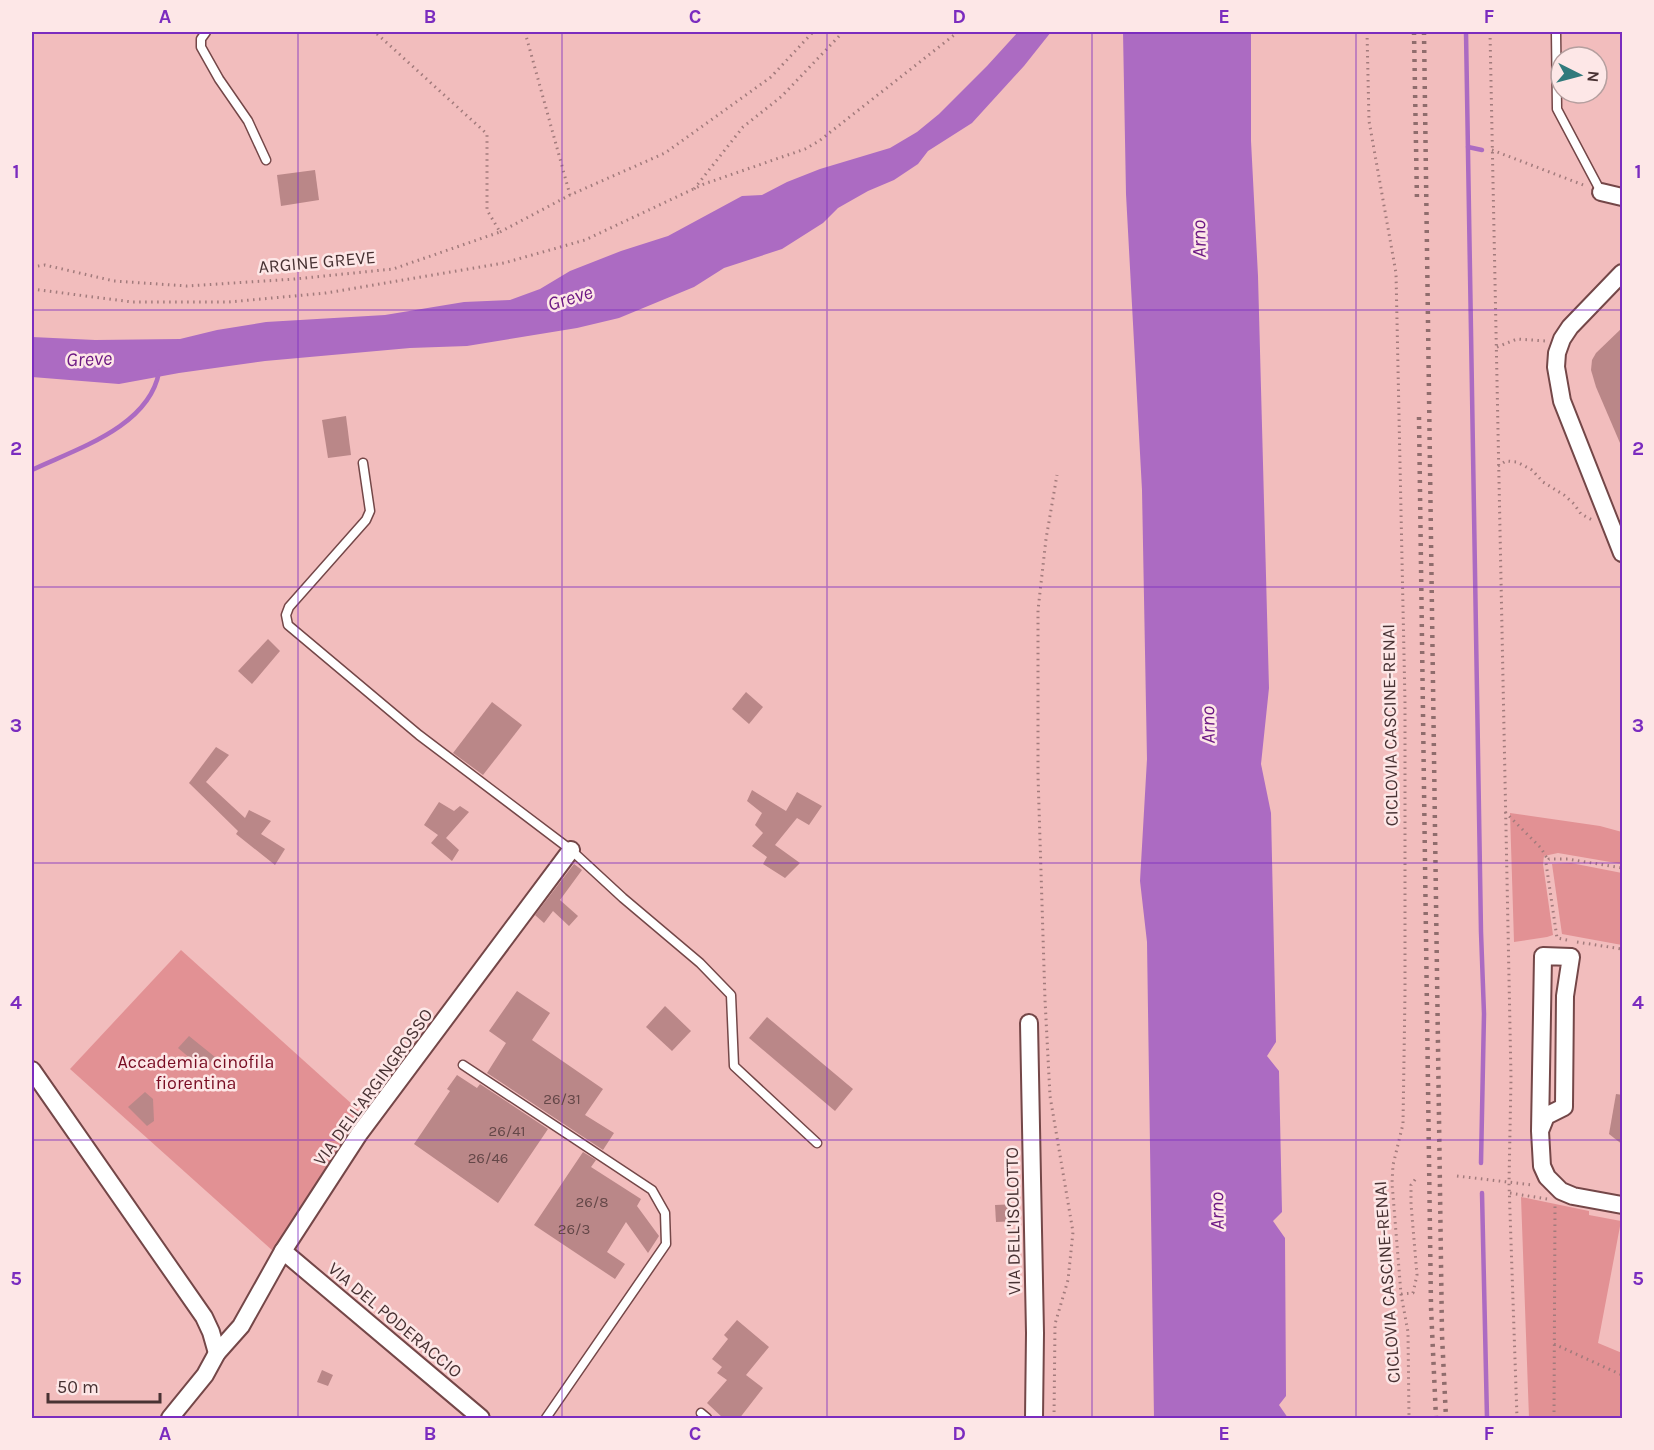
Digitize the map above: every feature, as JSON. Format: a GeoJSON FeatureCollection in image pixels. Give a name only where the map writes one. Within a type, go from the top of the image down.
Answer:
{"type":"FeatureCollection","features":[{"type":"Feature","properties":{"kind":"street"},"geometry":{"type":"LineString","coordinates":[[1601,192],[1623,197]]}},
{"type":"Feature","properties":{"kind":"street"},"geometry":{"type":"LineString","coordinates":[[1621,546],[1562,401],[1557,383],[1557,353],[1570,327],[1623,273]]}},
{"type":"Feature","properties":{"kind":"street","name":"VIA DELL'ARGINGROSSO"},"geometry":{"type":"LineString","coordinates":[[170,1419],[205,1375],[217,1353],[241,1326],[283,1251],[359,1134],[571,850]]}},
{"type":"Feature","properties":{"kind":"street"},"geometry":{"type":"LineString","coordinates":[[1539,1131],[1546,1116],[1564,1107],[1565,996],[1571,957],[1543,956],[1539,1131],[1542,1166],[1556,1187],[1573,1196],[1623,1205]]}},
{"type":"Feature","properties":{"kind":"street","name":"VIA DELL'ISOLOTTO"},"geometry":{"type":"LineString","coordinates":[[1029,1023],[1035,1333],[1034,1419]]}},
{"type":"Feature","properties":{"kind":"street"},"geometry":{"type":"LineString","coordinates":[[32,1070],[204,1317],[217,1353]]}},
{"type":"Feature","properties":{"kind":"street","name":"VIA DEL PODERACCIO"},"geometry":{"type":"LineString","coordinates":[[283,1251],[481,1419]]}},
{"type":"Feature","properties":{"kind":"lane"},"geometry":{"type":"LineString","coordinates":[[206,32],[201,39],[201,47],[248,121],[266,160]]}},
{"type":"Feature","properties":{"kind":"lane"},"geometry":{"type":"LineString","coordinates":[[1556,32],[1557,109],[1601,192]]}},
{"type":"Feature","properties":{"kind":"lane"},"geometry":{"type":"LineString","coordinates":[[363,463],[370,511],[366,520],[289,607],[286,615],[288,625],[419,735],[571,850],[623,898],[700,963],[731,995],[734,1066],[817,1143]]}},
{"type":"Feature","properties":{"kind":"lane"},"geometry":{"type":"LineString","coordinates":[[463,1065],[652,1190],[664,1214],[666,1244],[546,1419]]}},
{"type":"Feature","properties":{"kind":"path"},"geometry":{"type":"LineString","coordinates":[[375,32],[487,134],[487,210],[500,232]]}},
{"type":"Feature","properties":{"kind":"path"},"geometry":{"type":"LineString","coordinates":[[525,32],[570,195]]}},
{"type":"Feature","properties":{"kind":"path","name":"ARGINE GREVE"},"geometry":{"type":"LineString","coordinates":[[32,267],[45,265],[114,281],[187,286],[295,279],[393,269],[500,232],[570,195],[665,153],[771,77],[813,32]]}},
{"type":"Feature","properties":{"kind":"path"},"geometry":{"type":"LineString","coordinates":[[693,190],[743,127],[782,96],[843,32]]}},
{"type":"Feature","properties":{"kind":"path"},"geometry":{"type":"LineString","coordinates":[[32,289],[132,302],[229,303],[326,293],[504,263],[585,240],[693,190],[805,149],[819,141],[958,32]]}},
{"type":"Feature","properties":{"kind":"path","name":"CICLOVIA CASCINE-RENAI"},"geometry":{"type":"LineString","coordinates":[[1366,32],[1369,121],[1396,273],[1405,702],[1405,993],[1403,1124],[1393,1165],[1392,1184],[1401,1294],[1408,1332],[1409,1419]]}},
{"type":"Feature","properties":{"kind":"path"},"geometry":{"type":"LineString","coordinates":[[1490,32],[1512,1078],[1509,1183],[1517,1419]]}},
{"type":"Feature","properties":{"kind":"path"},"geometry":{"type":"LineString","coordinates":[[1492,150],[1601,192]]}},
{"type":"Feature","properties":{"kind":"path"},"geometry":{"type":"LineString","coordinates":[[1496,347],[1517,339],[1547,341],[1562,339]]}},
{"type":"Feature","properties":{"kind":"path"},"geometry":{"type":"LineString","coordinates":[[1498,466],[1506,461],[1517,462],[1532,470],[1543,482],[1564,495],[1581,514],[1600,525],[1611,525]]}},
{"type":"Feature","properties":{"kind":"path"},"geometry":{"type":"LineString","coordinates":[[1054,1419],[1055,1324],[1068,1280],[1073,1232],[1050,1096],[1038,776],[1038,610],[1046,538],[1057,475]]}},
{"type":"Feature","properties":{"kind":"path"},"geometry":{"type":"LineString","coordinates":[[1505,812],[1541,848],[1548,860],[1546,863],[1557,938],[1623,949]]}},
{"type":"Feature","properties":{"kind":"path"},"geometry":{"type":"LineString","coordinates":[[1548,860],[1568,859],[1623,868]]}},
{"type":"Feature","properties":{"kind":"path"},"geometry":{"type":"LineString","coordinates":[[1457,1176],[1556,1187]]}},
{"type":"Feature","properties":{"kind":"path"},"geometry":{"type":"LineString","coordinates":[[1401,1294],[1413,1293],[1417,1275],[1411,1204],[1411,1185],[1417,1177]]}},
{"type":"Feature","properties":{"kind":"path"},"geometry":{"type":"LineString","coordinates":[[1510,1193],[1555,1201],[1554,1419]]}},
{"type":"Feature","properties":{"kind":"path"},"geometry":{"type":"LineString","coordinates":[[1554,1344],[1623,1375]]}},
{"type":"Feature","properties":{"kind":"green space"},"geometry":{"type":"Polygon","coordinates":[[[1510,813],[1600,826],[1622,832],[1622,864],[1558,853],[1544,856],[1543,864],[1553,935],[1547,937],[1514,942],[1510,813]]]}},
{"type":"Feature","properties":{"kind":"green space"},"geometry":{"type":"Polygon","coordinates":[[[1571,863],[1622,873],[1622,945],[1562,934],[1552,864],[1571,863]]]}},
{"type":"Feature","properties":{"kind":"green space","name":"Accademia cinofila fiorentina"},"geometry":{"type":"Polygon","coordinates":[[[181,950],[363,1114],[273,1251],[70,1069],[181,950]]]}},
{"type":"Feature","properties":{"kind":"green space"},"geometry":{"type":"Polygon","coordinates":[[[1521,1197],[1589,1211],[1589,1215],[1621,1221],[1598,1343],[1622,1353],[1622,1418],[1529,1418],[1521,1197]]]}},
{"type":"Feature","properties":{"kind":"water","name":"Greve"},"geometry":{"type":"Polygon","coordinates":[[[1018,32],[1051,32],[1024,66],[972,123],[928,151],[918,164],[894,180],[838,208],[823,223],[782,249],[724,268],[694,287],[619,318],[577,328],[467,346],[410,348],[265,361],[119,384],[32,377],[32,337],[95,340],[180,339],[266,322],[385,315],[464,302],[510,300],[540,289],[570,271],[668,236],[742,196],[762,195],[820,169],[890,148],[917,132],[939,114],[1018,32]]]}},
{"type":"Feature","properties":{"kind":"water","name":"Arno"},"geometry":{"type":"Polygon","coordinates":[[[1123,32],[1251,32],[1251,141],[1258,276],[1269,688],[1261,764],[1271,813],[1276,1042],[1267,1056],[1279,1071],[1282,1212],[1273,1221],[1285,1238],[1286,1396],[1279,1405],[1288,1418],[1154,1418],[1147,942],[1140,881],[1147,759],[1142,490],[1126,194],[1123,32]]]}},
{"type":"Feature","properties":{"kind":"building"},"geometry":{"type":"Polygon","coordinates":[[[315,170],[319,200],[281,206],[277,175],[315,170]]]}},
{"type":"Feature","properties":{"kind":"building"},"geometry":{"type":"Polygon","coordinates":[[[1623,327],[1623,450],[1591,370],[1592,360],[1596,353],[1623,327]]]}},
{"type":"Feature","properties":{"kind":"building"},"geometry":{"type":"Polygon","coordinates":[[[346,416],[351,455],[328,458],[322,420],[346,416]]]}},
{"type":"Feature","properties":{"kind":"building"},"geometry":{"type":"Polygon","coordinates":[[[268,639],[280,651],[252,684],[238,671],[268,639]]]}},
{"type":"Feature","properties":{"kind":"building"},"geometry":{"type":"Polygon","coordinates":[[[746,692],[763,707],[749,724],[732,709],[746,692]]]}},
{"type":"Feature","properties":{"kind":"building"},"geometry":{"type":"Polygon","coordinates":[[[492,702],[522,725],[483,775],[453,753],[492,702]]]}},
{"type":"Feature","properties":{"kind":"building"},"geometry":{"type":"Polygon","coordinates":[[[216,747],[229,755],[206,782],[245,818],[249,810],[271,821],[261,834],[285,849],[275,865],[236,834],[238,831],[189,783],[216,747]]]}},
{"type":"Feature","properties":{"kind":"building"},"geometry":{"type":"Polygon","coordinates":[[[752,790],[786,811],[797,792],[822,806],[809,825],[797,818],[775,845],[800,863],[785,878],[763,864],[767,857],[752,846],[763,833],[755,825],[762,813],[747,801],[752,790]]]}},
{"type":"Feature","properties":{"kind":"building"},"geometry":{"type":"Polygon","coordinates":[[[439,802],[454,811],[460,806],[469,812],[446,838],[459,850],[452,861],[431,843],[438,835],[424,825],[439,802]]]}},
{"type":"Feature","properties":{"kind":"building"},"geometry":{"type":"Polygon","coordinates":[[[574,864],[582,870],[560,900],[578,916],[569,926],[553,911],[544,923],[535,915],[574,864]]]}},
{"type":"Feature","properties":{"kind":"building"},"geometry":{"type":"Polygon","coordinates":[[[517,991],[550,1013],[532,1040],[603,1089],[585,1115],[614,1133],[603,1150],[487,1073],[506,1043],[489,1031],[517,991]]]}},
{"type":"Feature","properties":{"kind":"building"},"geometry":{"type":"Polygon","coordinates":[[[665,1006],[691,1031],[672,1051],[646,1027],[665,1006]]]}},
{"type":"Feature","properties":{"kind":"building"},"geometry":{"type":"Polygon","coordinates":[[[767,1017],[853,1089],[835,1111],[749,1038],[767,1017]]]}},
{"type":"Feature","properties":{"kind":"building"},"geometry":{"type":"Polygon","coordinates":[[[189,1036],[215,1057],[204,1070],[178,1048],[189,1036]]]}},
{"type":"Feature","properties":{"kind":"building"},"geometry":{"type":"Polygon","coordinates":[[[457,1075],[477,1088],[480,1084],[548,1129],[498,1203],[414,1144],[450,1091],[447,1089],[457,1075]]]}},
{"type":"Feature","properties":{"kind":"building"},"geometry":{"type":"Polygon","coordinates":[[[145,1092],[153,1099],[154,1121],[147,1126],[128,1107],[145,1092]]]}},
{"type":"Feature","properties":{"kind":"building"},"geometry":{"type":"Polygon","coordinates":[[[1616,1094],[1623,1095],[1623,1145],[1609,1134],[1616,1094]]]}},
{"type":"Feature","properties":{"kind":"building"},"geometry":{"type":"Polygon","coordinates":[[[583,1152],[596,1160],[591,1167],[641,1199],[637,1206],[659,1236],[648,1253],[626,1222],[607,1252],[625,1264],[615,1279],[534,1225],[583,1152]]]}},
{"type":"Feature","properties":{"kind":"building"},"geometry":{"type":"Polygon","coordinates":[[[1019,1204],[1020,1221],[996,1222],[995,1205],[1019,1204]]]}},
{"type":"Feature","properties":{"kind":"building"},"geometry":{"type":"Polygon","coordinates":[[[737,1320],[769,1347],[746,1375],[763,1388],[739,1419],[724,1419],[707,1403],[727,1380],[717,1373],[722,1367],[712,1359],[728,1339],[724,1335],[737,1320]]]}},
{"type":"Feature","properties":{"kind":"building"},"geometry":{"type":"Polygon","coordinates":[[[322,1370],[333,1375],[328,1386],[317,1382],[322,1370]]]}},
{"type":"Feature","properties":{"kind":"waterway"},"geometry":{"type":"LineString","coordinates":[[1466,32],[1484,1014],[1481,1163]]}},
{"type":"Feature","properties":{"kind":"waterway"},"geometry":{"type":"LineString","coordinates":[[1468,147],[1482,150]]}},
{"type":"Feature","properties":{"kind":"waterway"},"geometry":{"type":"LineString","coordinates":[[32,470],[89,444],[126,422],[141,408],[152,391],[159,372]]}},
{"type":"Feature","properties":{"kind":"waterway"},"geometry":{"type":"LineString","coordinates":[[1482,1193],[1487,1418]]}},
{"type":"Feature","properties":{"kind":"railway"},"geometry":{"type":"LineString","coordinates":[[1414,32],[1417,201]]}},
{"type":"Feature","properties":{"kind":"railway"},"geometry":{"type":"LineString","coordinates":[[1424,32],[1442,1335],[1446,1418]]}},
{"type":"Feature","properties":{"kind":"railway"},"geometry":{"type":"LineString","coordinates":[[1419,417],[1431,1307],[1436,1418]]}}]}
